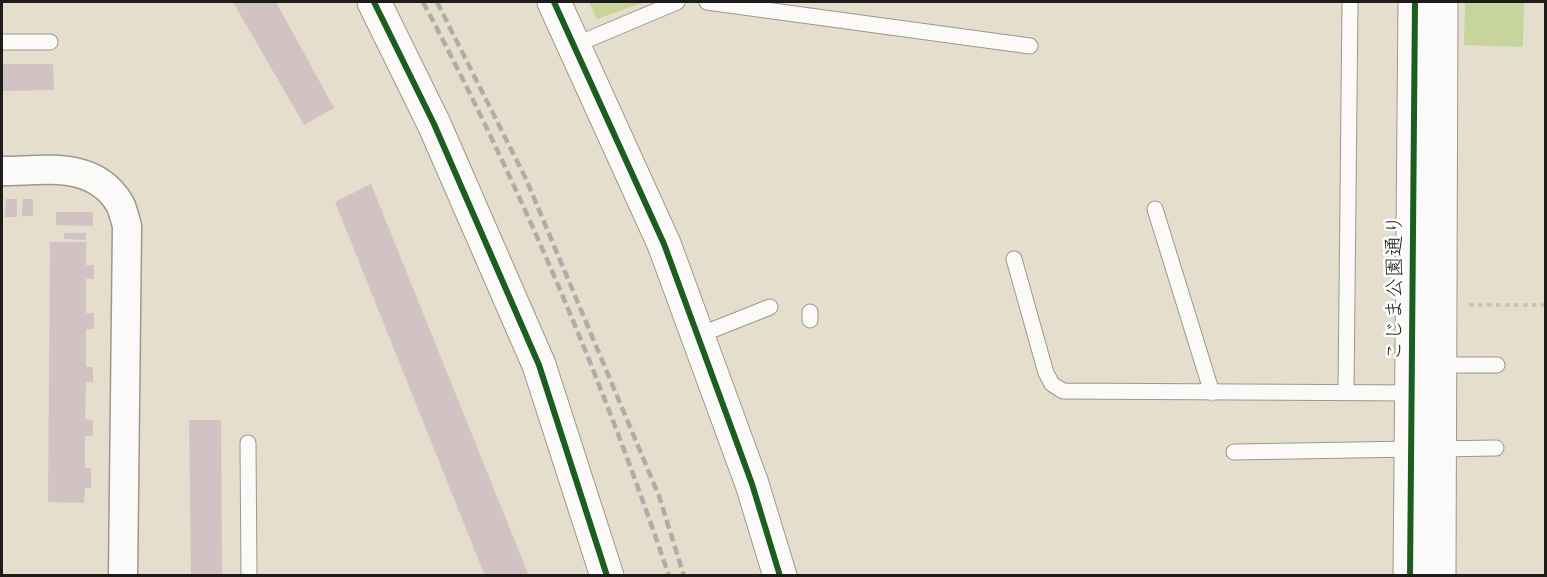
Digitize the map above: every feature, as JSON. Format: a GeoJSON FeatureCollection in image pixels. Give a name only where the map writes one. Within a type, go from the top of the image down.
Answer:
{"type":"FeatureCollection","features":[{"type":"Feature","properties":{"kind":"street"},"geometry":{"type":"LineString","coordinates":[[374,2],[434,124],[539,365],[608,576]]}},
{"type":"Feature","properties":{"kind":"street"},"geometry":{"type":"LineString","coordinates":[[554,2],[664,244],[752,484],[780,576]]}},
{"type":"Feature","properties":{"kind":"street","name":"こじま公園通り"},"geometry":{"type":"LineString","coordinates":[[1415,2],[1430,384]]}},
{"type":"Feature","properties":{"kind":"street","name":"こじま公園通り"},"geometry":{"type":"LineString","coordinates":[[1410,576],[1430,384],[1441,2]]}},
{"type":"Feature","properties":{"kind":"street"},"geometry":{"type":"LineString","coordinates":[[2,171],[72,171],[93,176],[120,204],[127,226],[123,576]]}},
{"type":"Feature","properties":{"kind":"street","name":"こじま公園通り"},"geometry":{"type":"LineString","coordinates":[[1425,449],[1439,576]]}},
{"type":"Feature","properties":{"kind":"lane"},"geometry":{"type":"LineString","coordinates":[[575,45],[677,2]]}},
{"type":"Feature","properties":{"kind":"lane"},"geometry":{"type":"LineString","coordinates":[[707,2],[1030,46]]}},
{"type":"Feature","properties":{"kind":"lane"},"geometry":{"type":"LineString","coordinates":[[1346,391],[1350,2]]}},
{"type":"Feature","properties":{"kind":"lane"},"geometry":{"type":"LineString","coordinates":[[2,42],[50,42]]}},
{"type":"Feature","properties":{"kind":"lane"},"geometry":{"type":"LineString","coordinates":[[1155,209],[1212,393]]}},
{"type":"Feature","properties":{"kind":"lane"},"geometry":{"type":"LineString","coordinates":[[1014,259],[1046,373],[1052,384],[1063,391],[1212,393],[1346,391],[1430,384],[1497,365]]}},
{"type":"Feature","properties":{"kind":"lane"},"geometry":{"type":"LineString","coordinates":[[698,336],[770,307]]}},
{"type":"Feature","properties":{"kind":"lane"},"geometry":{"type":"LineString","coordinates":[[248,442],[249,576]]}},
{"type":"Feature","properties":{"kind":"lane"},"geometry":{"type":"LineString","coordinates":[[1234,452],[1496,448]]}},
{"type":"Feature","properties":{"kind":"path"},"geometry":{"type":"LineString","coordinates":[[1462,305],[1545,305]]}},
{"type":"Feature","properties":{"kind":"green space"},"geometry":{"type":"Polygon","coordinates":[[[589,2],[645,2],[597,19],[589,2]]]}},
{"type":"Feature","properties":{"kind":"green space"},"geometry":{"type":"Polygon","coordinates":[[[1465,2],[1524,2],[1523,47],[1464,45],[1465,2]]]}},
{"type":"Feature","properties":{"kind":"building"},"geometry":{"type":"Polygon","coordinates":[[[233,2],[276,2],[334,108],[304,125],[233,2]]]}},
{"type":"Feature","properties":{"kind":"building"},"geometry":{"type":"Polygon","coordinates":[[[2,64],[53,64],[54,90],[2,91],[2,64]]]}},
{"type":"Feature","properties":{"kind":"building"},"geometry":{"type":"Polygon","coordinates":[[[371,184],[529,576],[485,576],[335,202],[371,184]]]}},
{"type":"Feature","properties":{"kind":"building"},"geometry":{"type":"Polygon","coordinates":[[[6,199],[17,199],[17,217],[5,217],[6,199]]]}},
{"type":"Feature","properties":{"kind":"building"},"geometry":{"type":"Polygon","coordinates":[[[23,199],[33,199],[33,216],[22,216],[23,199]]]}},
{"type":"Feature","properties":{"kind":"building"},"geometry":{"type":"Polygon","coordinates":[[[56,212],[93,212],[93,226],[56,225],[56,212]]]}},
{"type":"Feature","properties":{"kind":"building"},"geometry":{"type":"Polygon","coordinates":[[[64,233],[86,233],[86,240],[64,239],[64,233]]]}},
{"type":"Feature","properties":{"kind":"building"},"geometry":{"type":"Polygon","coordinates":[[[50,242],[86,242],[86,265],[94,265],[94,279],[86,279],[86,313],[94,313],[94,329],[86,329],[86,367],[93,367],[93,382],[86,382],[85,419],[93,420],[93,436],[85,436],[85,468],[91,468],[91,488],[85,488],[84,503],[48,502],[50,242]]]}},
{"type":"Feature","properties":{"kind":"building"},"geometry":{"type":"Polygon","coordinates":[[[189,420],[221,420],[222,576],[191,576],[189,420]]]}},
{"type":"Feature","properties":{"kind":"railway"},"geometry":{"type":"LineString","coordinates":[[423,2],[493,141],[557,283],[616,429],[669,576]]}},
{"type":"Feature","properties":{"kind":"railway"},"geometry":{"type":"LineString","coordinates":[[437,2],[526,179],[659,496],[684,576]]}},
{"type":"Feature","properties":{"kind":"cycle path"},"geometry":{"type":"LineString","coordinates":[[374,2],[434,124],[539,365],[607,576]]}},
{"type":"Feature","properties":{"kind":"cycle path"},"geometry":{"type":"LineString","coordinates":[[554,2],[664,244],[752,484],[780,576]]}},
{"type":"Feature","properties":{"kind":"cycle path"},"geometry":{"type":"LineString","coordinates":[[1410,576],[1415,2]]}}]}
